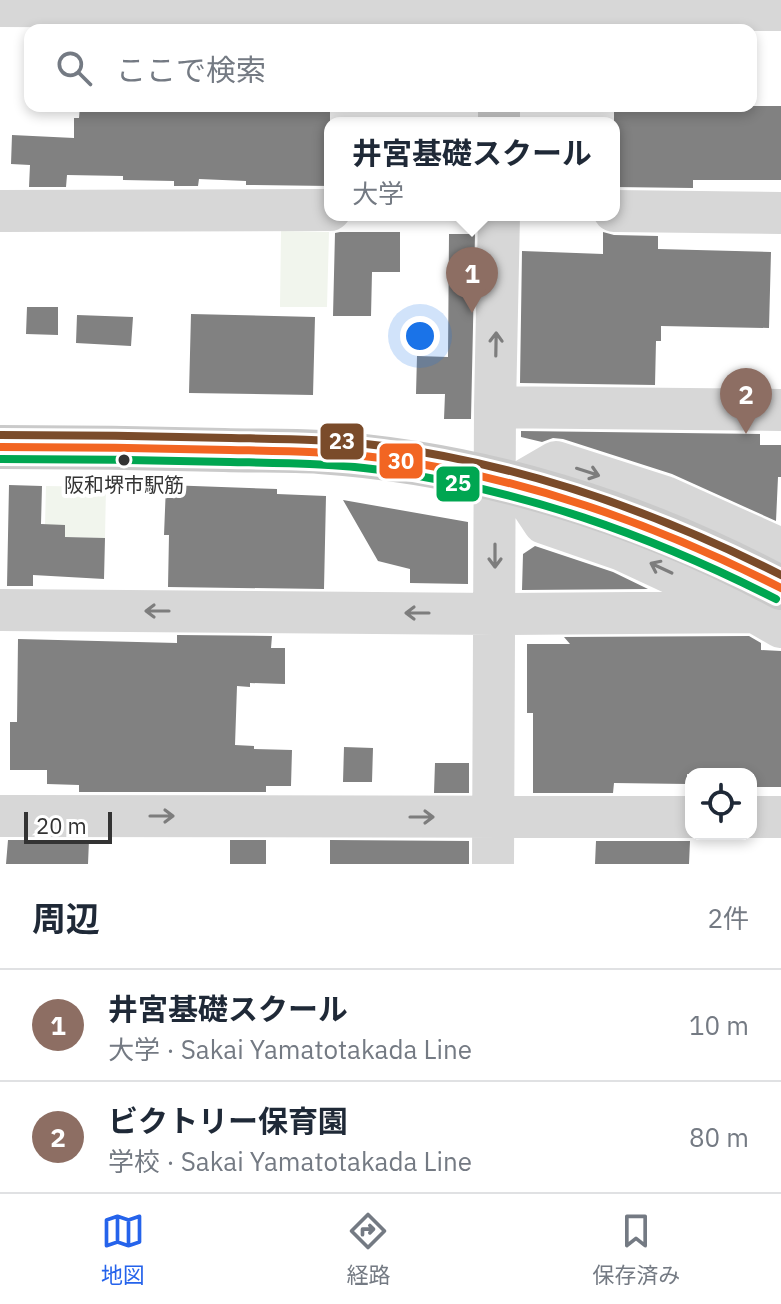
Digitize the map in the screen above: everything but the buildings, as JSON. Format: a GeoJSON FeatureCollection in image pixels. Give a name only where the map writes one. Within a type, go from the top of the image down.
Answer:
{"type":"FeatureCollection","features":[{"type":"Feature","properties":{"kind":"main road"},"geometry":{"type":"LineString","coordinates":[[0,447],[320,452],[403,461],[506,481],[627,519],[734,563],[772,609]]}},
{"type":"Feature","properties":{"kind":"street"},"geometry":{"type":"LineString","coordinates":[[0,6],[499,13],[781,10]]}},
{"type":"Feature","properties":{"kind":"street"},"geometry":{"type":"LineString","coordinates":[[0,211],[324,210]]}},
{"type":"Feature","properties":{"kind":"street"},"geometry":{"type":"LineString","coordinates":[[620,211],[781,213]]}},
{"type":"Feature","properties":{"kind":"street"},"geometry":{"type":"LineString","coordinates":[[493,864],[495,614],[506,481],[495,407],[499,221]]}},
{"type":"Feature","properties":{"kind":"street"},"geometry":{"type":"LineString","coordinates":[[495,407],[781,410]]}},
{"type":"Feature","properties":{"kind":"street"},"geometry":{"type":"LineString","coordinates":[[506,481],[556,462],[665,497],[781,549]]}},
{"type":"Feature","properties":{"kind":"street"},"geometry":{"type":"LineString","coordinates":[[0,610],[495,614],[772,609]]}},
{"type":"Feature","properties":{"kind":"street"},"geometry":{"type":"LineString","coordinates":[[0,816],[685,817]]}},
{"type":"Feature","properties":{"kind":"street"},"geometry":{"type":"LineString","coordinates":[[757,817],[781,817]]}},
{"type":"Feature","properties":{"kind":"shaded area"},"geometry":{"type":"Polygon","coordinates":[[[281,231],[329,232],[327,307],[280,307],[281,231]]]}},
{"type":"Feature","properties":{"kind":"shaded area"},"geometry":{"type":"Polygon","coordinates":[[[46,486],[106,487],[105,538],[65,537],[65,525],[45,525],[46,486]]]}},
{"type":"Feature","properties":{"kind":"transit line","name":"23"},"geometry":{"type":"LineString","coordinates":[[0,435],[307,440],[435,454],[537,478],[637,511],[781,575]]}},
{"type":"Feature","properties":{"kind":"transit line","name":"30"},"geometry":{"type":"LineString","coordinates":[[0,447],[305,452],[434,466],[536,490],[636,523],[781,588]]}},
{"type":"Feature","properties":{"kind":"transit line","name":"25"},"geometry":{"type":"LineString","coordinates":[[0,459],[306,464],[362,468],[433,479],[485,489],[584,518],[680,554],[776,599]]}},
{"type":"Feature","properties":{"kind":"place","name":"井宮基礎スクール"},"geometry":{"type":"Point","coordinates":[472,313]}},
{"type":"Feature","properties":{"kind":"place","name":"ビクトリー保育園"},"geometry":{"type":"Point","coordinates":[746,434]}},
{"type":"Feature","properties":{"kind":"place","name":"阪和堺市駅筋"},"geometry":{"type":"Point","coordinates":[124,460]}}]}
